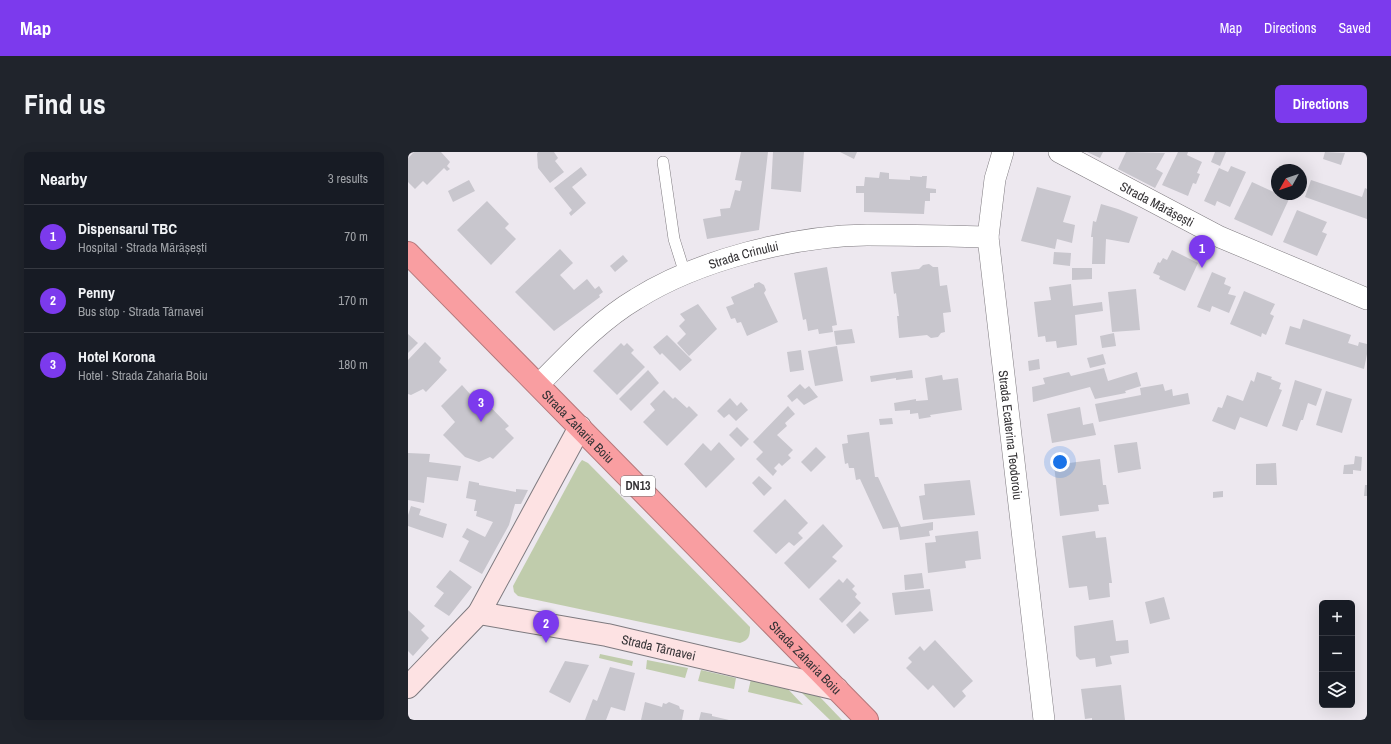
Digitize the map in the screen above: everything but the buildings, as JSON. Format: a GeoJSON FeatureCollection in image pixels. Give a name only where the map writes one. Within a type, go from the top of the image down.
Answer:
{"type":"FeatureCollection","features":[{"type":"Feature","properties":{"kind":"highway","name":"Strada Zaharia Boiu"},"geometry":{"type":"LineString","coordinates":[[408,253],[539,384],[867,720]]}},
{"type":"Feature","properties":{"kind":"street","name":"Strada Ecaterina Teodoroiu"},"geometry":{"type":"LineString","coordinates":[[1003,152],[995,179],[988,237],[1044,720]]}},
{"type":"Feature","properties":{"kind":"street","name":"Strada Mărășești"},"geometry":{"type":"LineString","coordinates":[[1059,152],[1220,237],[1367,300]]}},
{"type":"Feature","properties":{"kind":"street","name":"Strada Crinului"},"geometry":{"type":"LineString","coordinates":[[539,384],[584,339],[612,315],[636,298],[685,274],[728,258],[760,249],[812,239],[866,235],[988,237]]}},
{"type":"Feature","properties":{"kind":"street"},"geometry":{"type":"LineString","coordinates":[[408,686],[480,613],[580,427]]}},
{"type":"Feature","properties":{"kind":"street","name":"Strada Târnavei"},"geometry":{"type":"LineString","coordinates":[[480,613],[607,636],[837,689]]}},
{"type":"Feature","properties":{"kind":"lane"},"geometry":{"type":"LineString","coordinates":[[663,162],[674,239],[685,274]]}},
{"type":"Feature","properties":{"kind":"green space"},"geometry":{"type":"Polygon","coordinates":[[[582,460],[588,463],[750,627],[747,639],[740,643],[518,596],[514,592],[513,586],[582,460]]]}},
{"type":"Feature","properties":{"kind":"green space"},"geometry":{"type":"Polygon","coordinates":[[[600,654],[633,661],[632,666],[599,658],[600,654]]]}},
{"type":"Feature","properties":{"kind":"green space"},"geometry":{"type":"Polygon","coordinates":[[[647,660],[688,668],[685,678],[646,669],[647,660]]]}},
{"type":"Feature","properties":{"kind":"green space"},"geometry":{"type":"Polygon","coordinates":[[[701,670],[736,678],[734,689],[698,681],[701,670]]]}},
{"type":"Feature","properties":{"kind":"green space"},"geometry":{"type":"Polygon","coordinates":[[[751,679],[786,687],[803,705],[748,692],[751,679]]]}},
{"type":"Feature","properties":{"kind":"green space"},"geometry":{"type":"Polygon","coordinates":[[[801,692],[818,695],[842,720],[830,720],[801,692]]]}},
{"type":"Feature","properties":{"kind":"place","name":"Dispensarul TBC"},"geometry":{"type":"Point","coordinates":[1202,268]}},
{"type":"Feature","properties":{"kind":"place","name":"Hotel Korona"},"geometry":{"type":"Point","coordinates":[481,422]}},
{"type":"Feature","properties":{"kind":"place","name":"Penny"},"geometry":{"type":"Point","coordinates":[546,643]}}]}
